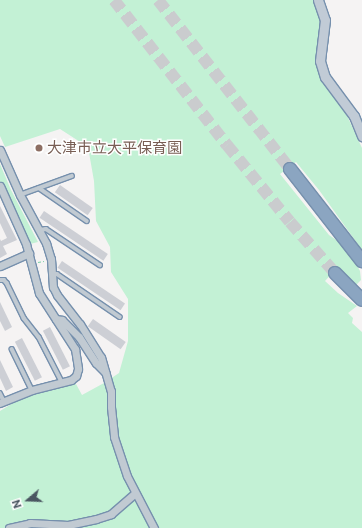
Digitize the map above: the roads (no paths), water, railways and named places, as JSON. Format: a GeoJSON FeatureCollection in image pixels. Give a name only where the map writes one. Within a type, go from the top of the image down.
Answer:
{"type":"FeatureCollection","features":[{"type":"Feature","properties":{"kind":"highway"},"geometry":{"type":"LineString","coordinates":[[290,169],[362,261]]}},
{"type":"Feature","properties":{"kind":"highway"},"geometry":{"type":"LineString","coordinates":[[335,273],[362,300]]}},
{"type":"Feature","properties":{"kind":"main road"},"geometry":{"type":"LineString","coordinates":[[318,0],[325,20],[320,62],[325,77],[354,116],[362,136]]}},
{"type":"Feature","properties":{"kind":"street"},"geometry":{"type":"LineString","coordinates":[[0,150],[20,195],[46,242],[51,259],[53,287],[57,295],[90,339],[101,357],[107,373],[111,391],[114,437],[127,476],[154,528]]}},
{"type":"Feature","properties":{"kind":"street"},"geometry":{"type":"LineString","coordinates":[[0,186],[20,229],[29,253],[39,293],[71,340],[78,359],[76,376],[71,380],[32,390],[2,402]]}},
{"type":"Feature","properties":{"kind":"street"},"geometry":{"type":"LineString","coordinates":[[0,266],[29,253]]}},
{"type":"Feature","properties":{"kind":"street"},"geometry":{"type":"LineString","coordinates":[[56,318],[62,320],[70,327],[79,337],[96,363],[107,373]]}},
{"type":"Feature","properties":{"kind":"street"},"geometry":{"type":"LineString","coordinates":[[9,528],[30,523],[68,524],[96,520],[111,514],[135,493]]}},
{"type":"Feature","properties":{"kind":"lane"},"geometry":{"type":"LineString","coordinates":[[20,195],[72,176]]}},
{"type":"Feature","properties":{"kind":"lane"},"geometry":{"type":"LineString","coordinates":[[39,188],[87,221]]}},
{"type":"Feature","properties":{"kind":"lane"},"geometry":{"type":"LineString","coordinates":[[40,230],[46,229],[100,265]]}},
{"type":"Feature","properties":{"kind":"lane"},"geometry":{"type":"LineString","coordinates":[[52,274],[57,274],[120,317]]}},
{"type":"Feature","properties":{"kind":"lane"},"geometry":{"type":"LineString","coordinates":[[0,280],[4,280],[24,318],[39,337],[62,383]]}},
{"type":"Feature","properties":{"kind":"lane"},"geometry":{"type":"LineString","coordinates":[[12,349],[32,390]]}},
{"type":"Feature","properties":{"kind":"lane"},"geometry":{"type":"LineString","coordinates":[[0,393],[2,402]]}},
{"type":"Feature","properties":{"kind":"tunnel"},"geometry":{"type":"LineString","coordinates":[[114,0],[227,145],[290,222],[335,273]]}},
{"type":"Feature","properties":{"kind":"tunnel"},"geometry":{"type":"LineString","coordinates":[[158,0],[290,169]]}},
{"type":"Feature","properties":{"kind":"place","name":"大津市立大平保育園"},"geometry":{"type":"Point","coordinates":[39,148]}}]}
